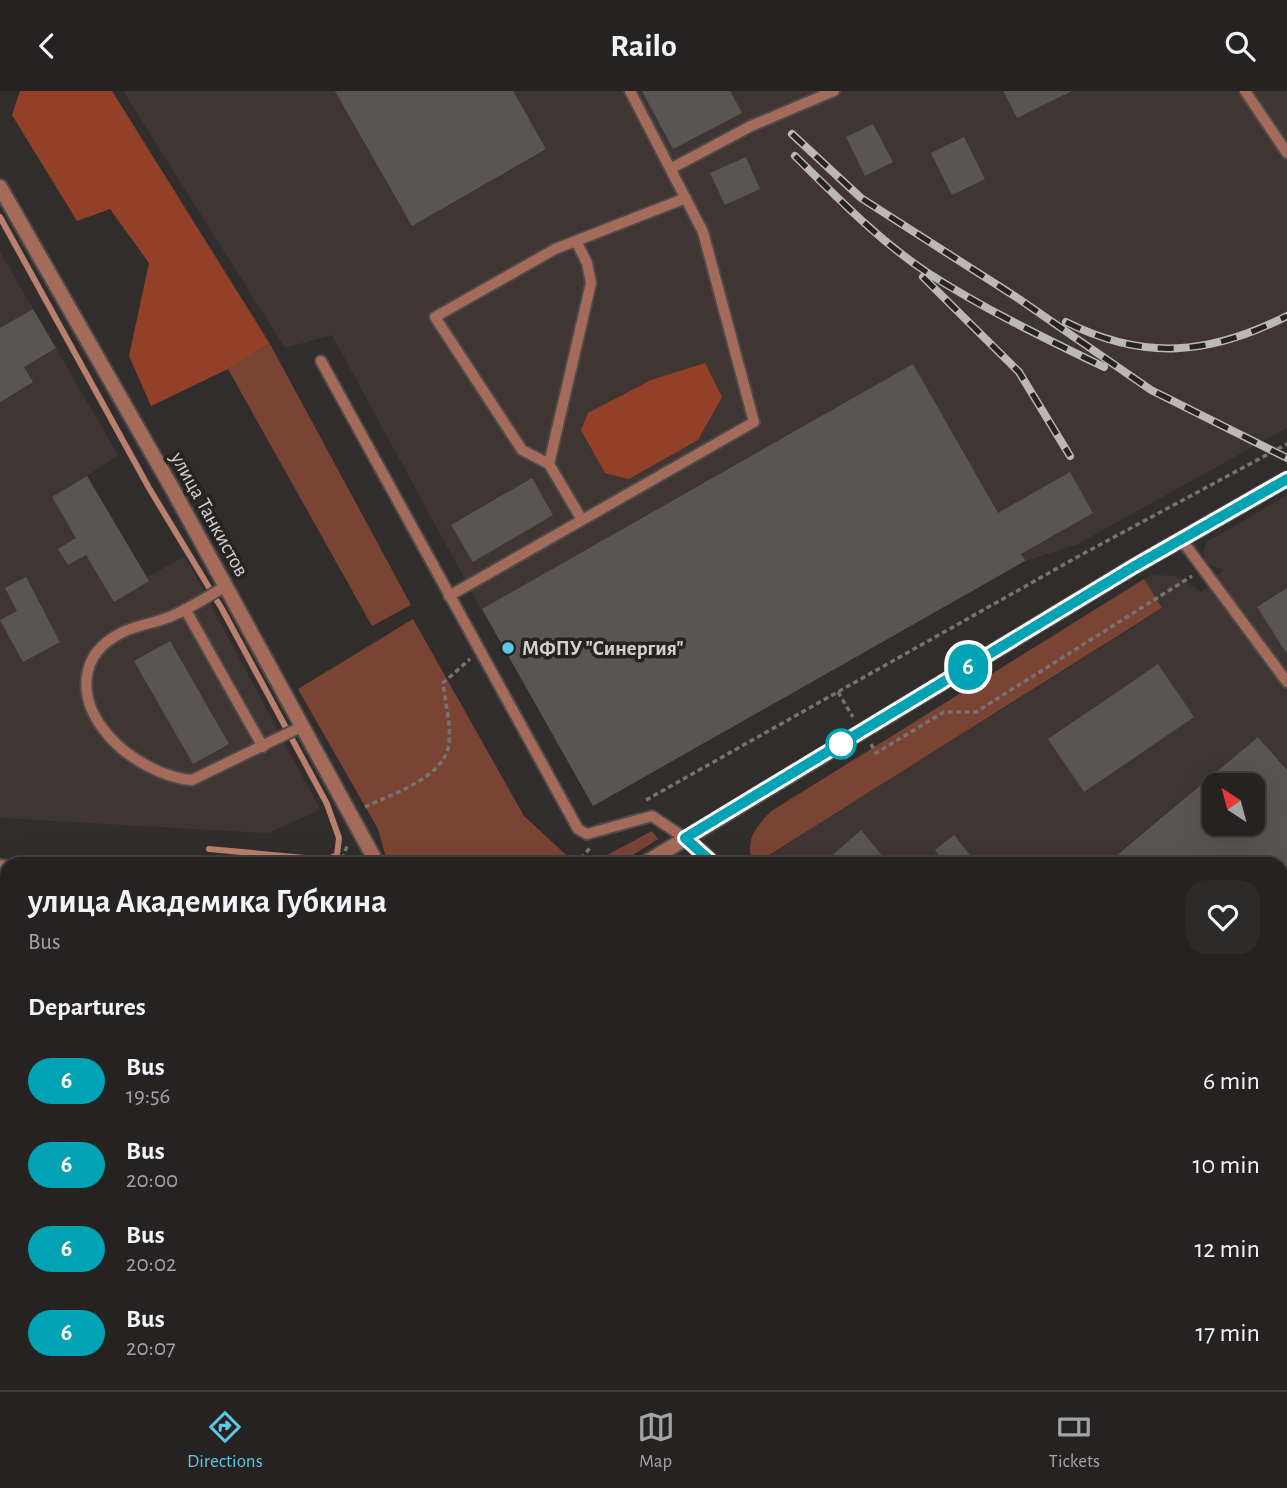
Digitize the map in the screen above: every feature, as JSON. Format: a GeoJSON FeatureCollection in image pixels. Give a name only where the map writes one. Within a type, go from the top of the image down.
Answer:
{"type":"FeatureCollection","features":[{"type":"Feature","properties":{"kind":"street","name":"улица Танкистов"},"geometry":{"type":"LineString","coordinates":[[0,187],[226,586],[374,857]]}},
{"type":"Feature","properties":{"kind":"street"},"geometry":{"type":"LineString","coordinates":[[655,857],[1181,539],[1287,479]]}},
{"type":"Feature","properties":{"kind":"street"},"geometry":{"type":"LineString","coordinates":[[685,838],[707,857]]}},
{"type":"Feature","properties":{"kind":"lane"},"geometry":{"type":"LineString","coordinates":[[449,596],[754,422],[703,232],[630,91]]}},
{"type":"Feature","properties":{"kind":"lane"},"geometry":{"type":"LineString","coordinates":[[672,168],[751,126],[834,91]]}},
{"type":"Feature","properties":{"kind":"lane"},"geometry":{"type":"LineString","coordinates":[[1245,91],[1287,153]]}},
{"type":"Feature","properties":{"kind":"lane"},"geometry":{"type":"LineString","coordinates":[[582,520],[549,464],[522,450],[435,317],[555,249],[686,198]]}},
{"type":"Feature","properties":{"kind":"lane"},"geometry":{"type":"LineString","coordinates":[[549,464],[591,283],[587,263],[576,241]]}},
{"type":"Feature","properties":{"kind":"lane"},"geometry":{"type":"LineString","coordinates":[[321,361],[578,829],[587,834],[652,816],[685,838]]}},
{"type":"Feature","properties":{"kind":"lane"},"geometry":{"type":"LineString","coordinates":[[1181,539],[1287,682]]}},
{"type":"Feature","properties":{"kind":"lane"},"geometry":{"type":"LineString","coordinates":[[226,586],[185,609],[124,632],[97,650],[86,680],[96,718],[111,739],[132,756],[185,779],[203,777],[303,726]]}},
{"type":"Feature","properties":{"kind":"lane"},"geometry":{"type":"LineString","coordinates":[[185,609],[263,747]]}},
{"type":"Feature","properties":{"kind":"path"},"geometry":{"type":"LineString","coordinates":[[639,804],[1079,556],[1287,444]]}},
{"type":"Feature","properties":{"kind":"path"},"geometry":{"type":"LineString","coordinates":[[838,691],[876,753],[944,712],[976,712],[1204,569]]}},
{"type":"Feature","properties":{"kind":"path"},"geometry":{"type":"LineString","coordinates":[[350,814],[413,784],[438,766],[449,744],[443,683],[479,650]]}},
{"type":"Feature","properties":{"kind":"path"},"geometry":{"type":"LineString","coordinates":[[582,857],[608,828]]}},
{"type":"Feature","properties":{"kind":"path"},"geometry":{"type":"LineString","coordinates":[[343,857],[349,838]]}},
{"type":"Feature","properties":{"kind":"shaded area"},"geometry":{"type":"Polygon","coordinates":[[[20,91],[112,91],[270,344],[228,369],[151,406],[129,356],[149,263],[110,209],[77,221],[12,115],[20,91]]]}},
{"type":"Feature","properties":{"kind":"shaded area"},"geometry":{"type":"Polygon","coordinates":[[[123,91],[1287,91],[1287,428],[1076,545],[1025,561],[593,806],[468,585],[332,335],[285,348],[123,91]]]}},
{"type":"Feature","properties":{"kind":"shaded area"},"geometry":{"type":"Polygon","coordinates":[[[0,252],[118,455],[87,476],[147,577],[184,557],[188,562],[320,809],[316,812],[267,833],[0,818],[0,252]]]}},
{"type":"Feature","properties":{"kind":"shaded area"},"geometry":{"type":"Polygon","coordinates":[[[270,344],[411,605],[372,626],[228,369],[270,344]]]}},
{"type":"Feature","properties":{"kind":"shaded area"},"geometry":{"type":"Polygon","coordinates":[[[705,363],[722,397],[698,440],[629,479],[605,473],[581,430],[588,413],[651,380],[705,363]]]}},
{"type":"Feature","properties":{"kind":"shaded area"},"geometry":{"type":"Polygon","coordinates":[[[1287,495],[1287,770],[1258,737],[1215,773],[1202,773],[1202,783],[1113,857],[766,857],[1162,609],[1144,579],[1153,575],[1176,576],[1202,592],[1223,570],[1207,563],[1203,554],[1206,542],[1287,495]]]}},
{"type":"Feature","properties":{"kind":"shaded area"},"geometry":{"type":"Polygon","coordinates":[[[1144,579],[1162,608],[766,857],[751,857],[753,834],[773,810],[1144,579]]]}},
{"type":"Feature","properties":{"kind":"shaded area"},"geometry":{"type":"Polygon","coordinates":[[[413,619],[524,816],[568,857],[386,857],[378,829],[298,689],[413,619]]]}},
{"type":"Feature","properties":{"kind":"shaded area"},"geometry":{"type":"Polygon","coordinates":[[[652,831],[658,839],[630,857],[603,857],[652,831]]]}},
{"type":"Feature","properties":{"kind":"building"},"geometry":{"type":"Polygon","coordinates":[[[335,91],[513,91],[546,149],[412,226],[335,91]]]}},
{"type":"Feature","properties":{"kind":"building"},"geometry":{"type":"Polygon","coordinates":[[[642,91],[730,91],[742,113],[673,149],[642,91]]]}},
{"type":"Feature","properties":{"kind":"building"},"geometry":{"type":"Polygon","coordinates":[[[1003,91],[1072,91],[1017,118],[1003,91]]]}},
{"type":"Feature","properties":{"kind":"building"},"geometry":{"type":"Polygon","coordinates":[[[873,124],[893,162],[865,176],[846,137],[873,124]]]}},
{"type":"Feature","properties":{"kind":"building"},"geometry":{"type":"Polygon","coordinates":[[[964,137],[985,179],[952,195],[931,153],[964,137]]]}},
{"type":"Feature","properties":{"kind":"building"},"geometry":{"type":"Polygon","coordinates":[[[746,157],[760,189],[725,205],[710,173],[746,157]]]}},
{"type":"Feature","properties":{"kind":"building"},"geometry":{"type":"Polygon","coordinates":[[[33,309],[56,348],[24,367],[33,382],[0,402],[0,328],[33,309]]]}},
{"type":"Feature","properties":{"kind":"building"},"geometry":{"type":"Polygon","coordinates":[[[913,364],[998,513],[1070,472],[1093,513],[1021,554],[1025,561],[593,806],[482,609],[913,364]]]}},
{"type":"Feature","properties":{"kind":"building"},"geometry":{"type":"Polygon","coordinates":[[[87,476],[149,581],[114,602],[86,555],[68,565],[58,549],[76,538],[52,497],[87,476]]]}},
{"type":"Feature","properties":{"kind":"building"},"geometry":{"type":"Polygon","coordinates":[[[532,478],[553,515],[473,562],[451,525],[532,478]]]}},
{"type":"Feature","properties":{"kind":"building"},"geometry":{"type":"Polygon","coordinates":[[[26,577],[60,642],[23,662],[0,620],[17,611],[5,588],[26,577]]]}},
{"type":"Feature","properties":{"kind":"building"},"geometry":{"type":"Polygon","coordinates":[[[1287,588],[1287,654],[1257,607],[1287,588]]]}},
{"type":"Feature","properties":{"kind":"building"},"geometry":{"type":"Polygon","coordinates":[[[170,641],[229,744],[193,764],[134,661],[170,641]]]}},
{"type":"Feature","properties":{"kind":"building"},"geometry":{"type":"Polygon","coordinates":[[[1158,664],[1194,717],[1084,792],[1048,739],[1158,664]]]}},
{"type":"Feature","properties":{"kind":"building"},"geometry":{"type":"Polygon","coordinates":[[[1258,737],[1287,770],[1287,857],[1115,857],[1202,784],[1202,837],[1265,837],[1265,773],[1215,773],[1258,737]]]}},
{"type":"Feature","properties":{"kind":"building"},"geometry":{"type":"Polygon","coordinates":[[[861,830],[883,857],[830,857],[861,830]]]}},
{"type":"Feature","properties":{"kind":"building"},"geometry":{"type":"Polygon","coordinates":[[[954,835],[972,857],[940,857],[935,850],[954,835]]]}},
{"type":"Feature","properties":{"kind":"waterway"},"geometry":{"type":"LineString","coordinates":[[0,217],[149,488],[222,609],[327,804],[339,838],[337,855],[333,857]]}},
{"type":"Feature","properties":{"kind":"waterway"},"geometry":{"type":"LineString","coordinates":[[209,849],[295,857]]}},
{"type":"Feature","properties":{"kind":"railway"},"geometry":{"type":"LineString","coordinates":[[792,134],[861,198],[1019,299],[1151,390],[1287,458]]}},
{"type":"Feature","properties":{"kind":"railway"},"geometry":{"type":"LineString","coordinates":[[795,156],[875,233],[928,273],[992,311],[1104,367]]}},
{"type":"Feature","properties":{"kind":"railway"},"geometry":{"type":"LineString","coordinates":[[923,277],[1019,372],[1070,456]]}},
{"type":"Feature","properties":{"kind":"railway"},"geometry":{"type":"LineString","coordinates":[[1066,322],[1095,335],[1123,343],[1150,348],[1177,348],[1231,339],[1287,316]]}},
{"type":"Feature","properties":{"kind":"bus line","name":"6"},"geometry":{"type":"LineString","coordinates":[[706,857],[685,838],[1133,567],[1287,479]]}},
{"type":"Feature","properties":{"kind":"place","name":"МФПУ \"Синергия\""},"geometry":{"type":"Point","coordinates":[508,648]}}]}
